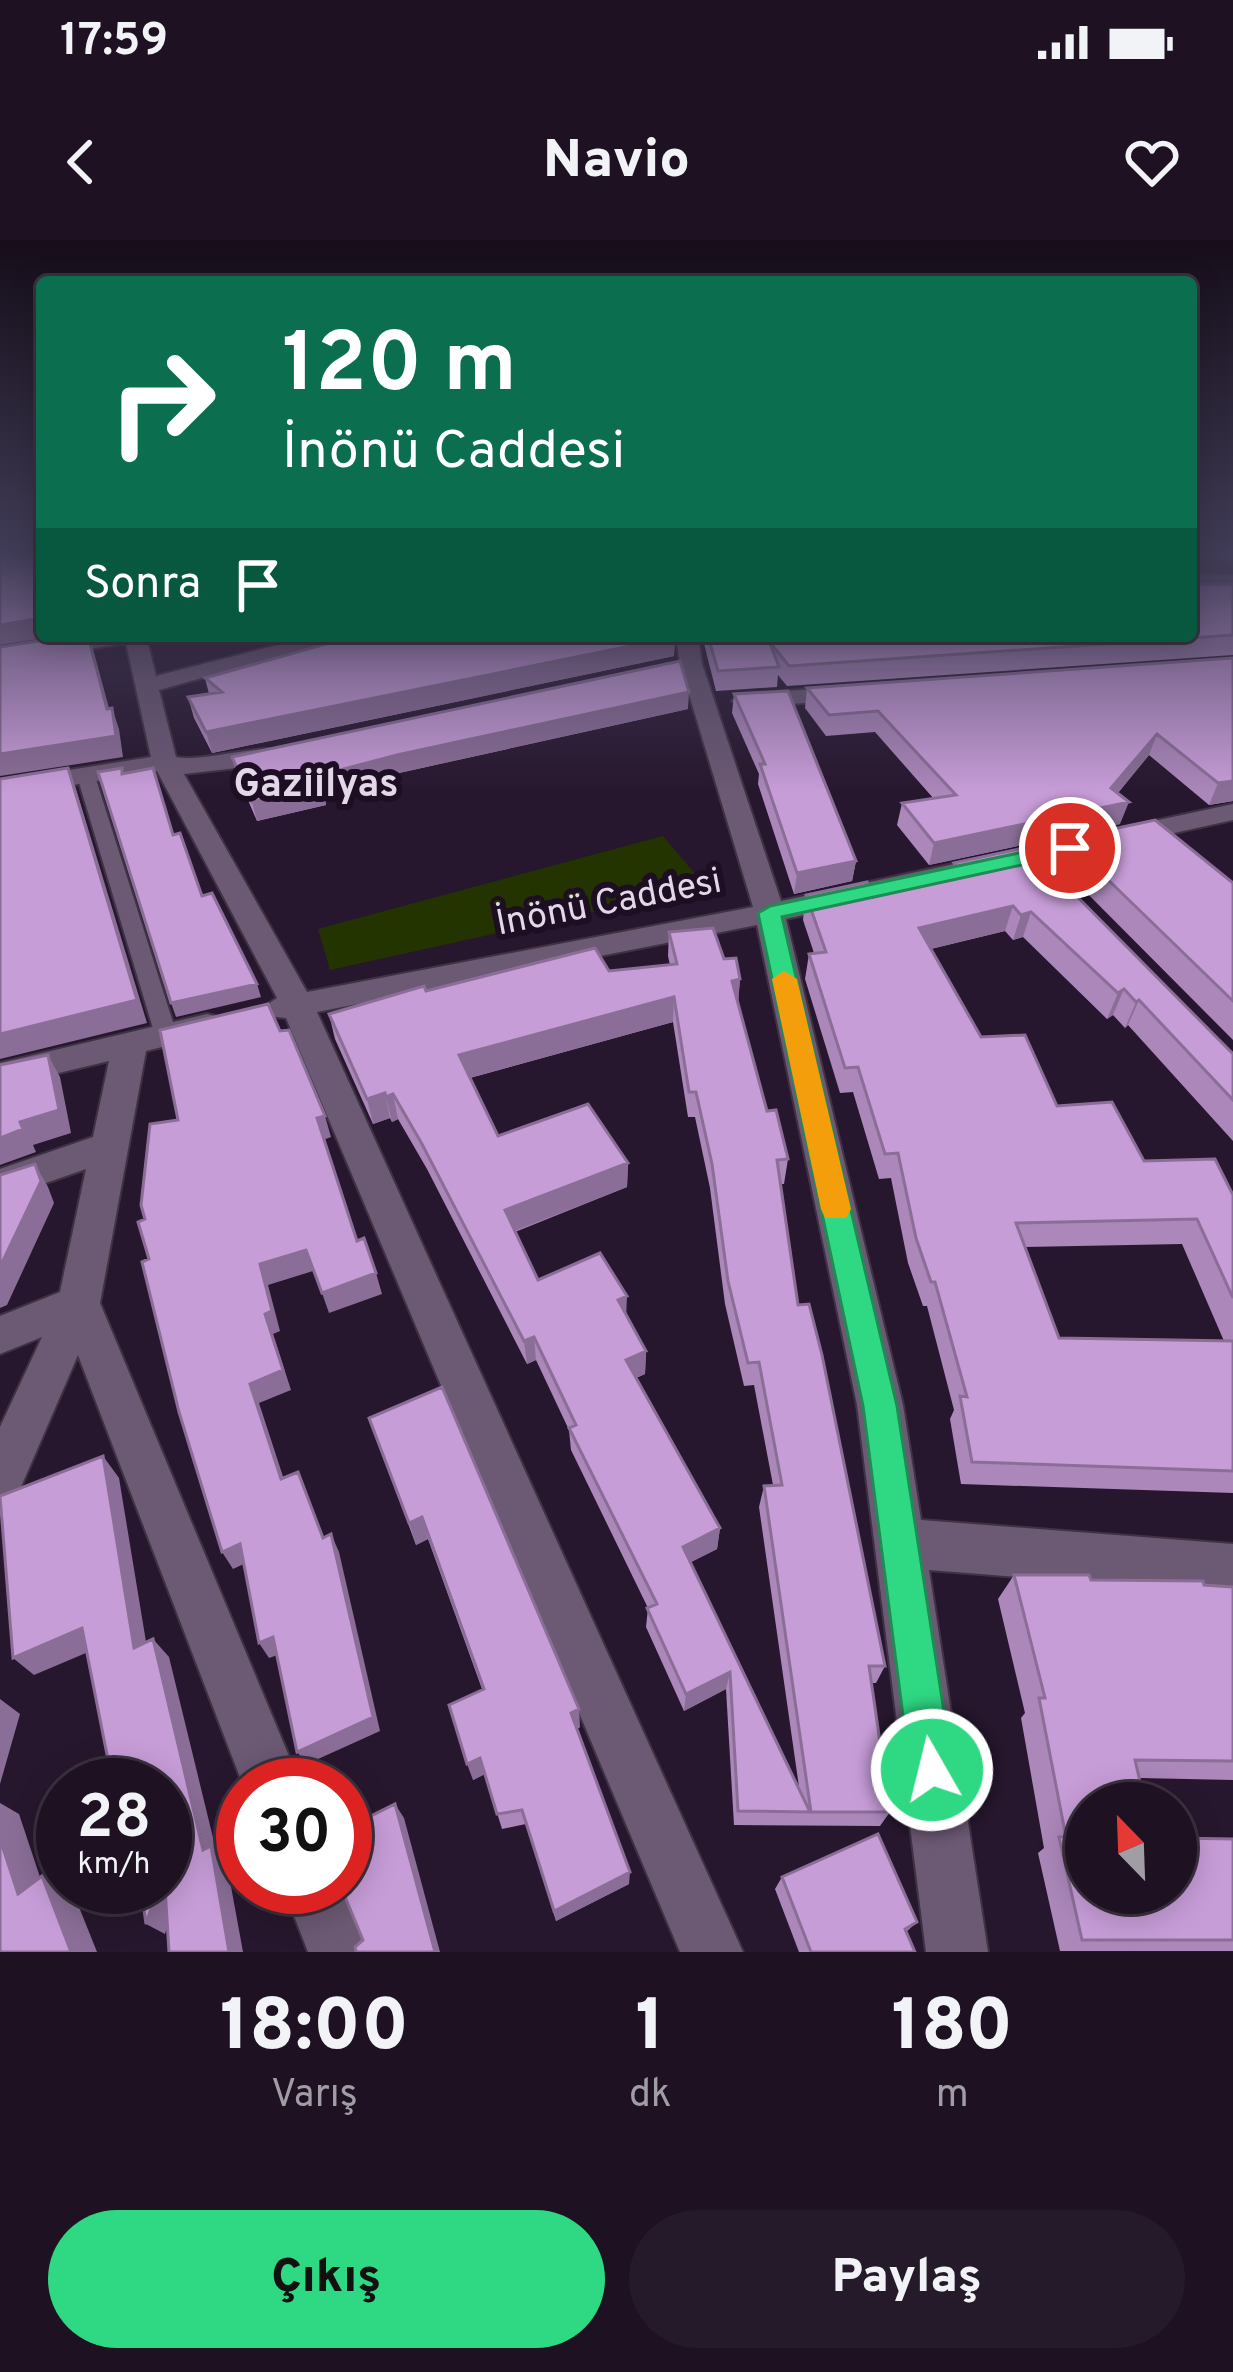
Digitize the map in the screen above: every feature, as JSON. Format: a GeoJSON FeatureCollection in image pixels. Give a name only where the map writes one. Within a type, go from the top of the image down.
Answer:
{"type":"FeatureCollection","features":[{"type":"Feature","properties":{"kind":"street"},"geometry":{"type":"LineString","coordinates":[[0,657],[95,642]]}},
{"type":"Feature","properties":{"kind":"street"},"geometry":{"type":"LineString","coordinates":[[135,642],[165,762],[297,1004],[712,1952]]}},
{"type":"Feature","properties":{"kind":"street"},"geometry":{"type":"LineString","coordinates":[[146,686],[317,642]]}},
{"type":"Feature","properties":{"kind":"street"},"geometry":{"type":"LineString","coordinates":[[888,691],[688,668],[770,913],[880,1406],[957,1952]]}},
{"type":"Feature","properties":{"kind":"street"},"geometry":{"type":"LineString","coordinates":[[0,790],[165,762],[195,768],[312,748]]}},
{"type":"Feature","properties":{"kind":"street","name":"İnönü Caddesi"},"geometry":{"type":"LineString","coordinates":[[0,1075],[297,1004],[770,913],[1233,812]]}},
{"type":"Feature","properties":{"kind":"street"},"geometry":{"type":"LineString","coordinates":[[1029,857],[1060,889]]}},
{"type":"Feature","properties":{"kind":"street"},"geometry":{"type":"LineString","coordinates":[[0,1480],[79,1303],[110,1146],[148,1040]]}},
{"type":"Feature","properties":{"kind":"street"},"geometry":{"type":"LineString","coordinates":[[0,1184],[110,1146]]}},
{"type":"Feature","properties":{"kind":"street"},"geometry":{"type":"LineString","coordinates":[[0,1335],[79,1303]]}},
{"type":"Feature","properties":{"kind":"street"},"geometry":{"type":"LineString","coordinates":[[79,1303],[261,1758]]}},
{"type":"Feature","properties":{"kind":"street"},"geometry":{"type":"LineString","coordinates":[[899,1543],[1233,1569]]}},
{"type":"Feature","properties":{"kind":"street"},"geometry":{"type":"LineString","coordinates":[[324,1914],[339,1952]]}},
{"type":"Feature","properties":{"kind":"lane"},"geometry":{"type":"LineString","coordinates":[[86,776],[148,1040]]}},
{"type":"Feature","properties":{"kind":"green space"},"geometry":{"type":"Polygon","coordinates":[[[663,836],[706,887],[330,970],[318,929],[663,836]]]}},
{"type":"Feature","properties":{"kind":"building"},"geometry":{"type":"Polygon","coordinates":[[[1197,633],[1233,635],[1197,638],[1197,633]]]}},
{"type":"Feature","properties":{"kind":"building"},"geometry":{"type":"Polygon","coordinates":[[[36,641],[90,642],[107,709],[112,708],[116,736],[0,754],[0,647],[36,641]]]}},
{"type":"Feature","properties":{"kind":"building"},"geometry":{"type":"Polygon","coordinates":[[[333,642],[650,642],[206,732],[188,697],[222,692],[205,678],[333,642]]]}},
{"type":"Feature","properties":{"kind":"building"},"geometry":{"type":"Polygon","coordinates":[[[710,642],[769,642],[779,667],[718,671],[710,642]]]}},
{"type":"Feature","properties":{"kind":"building"},"geometry":{"type":"Polygon","coordinates":[[[770,642],[1133,642],[789,666],[770,642]]]}},
{"type":"Feature","properties":{"kind":"building"},"geometry":{"type":"Polygon","coordinates":[[[1233,658],[1233,781],[1218,783],[1157,734],[1111,788],[1129,802],[934,843],[902,803],[956,795],[878,711],[829,715],[807,688],[1233,658]]]}},
{"type":"Feature","properties":{"kind":"building"},"geometry":{"type":"Polygon","coordinates":[[[680,661],[689,692],[397,755],[317,776],[322,786],[252,802],[232,757],[680,661]]]}},
{"type":"Feature","properties":{"kind":"building"},"geometry":{"type":"Polygon","coordinates":[[[788,691],[856,861],[797,873],[760,764],[765,764],[734,694],[788,691]]]}},
{"type":"Feature","properties":{"kind":"building"},"geometry":{"type":"Polygon","coordinates":[[[68,768],[137,1000],[0,1034],[0,779],[68,768]]]}},
{"type":"Feature","properties":{"kind":"building"},"geometry":{"type":"Polygon","coordinates":[[[122,768],[122,774],[153,768],[173,835],[180,833],[202,896],[212,893],[257,984],[171,1003],[98,772],[122,768]]]}},
{"type":"Feature","properties":{"kind":"building"},"geometry":{"type":"Polygon","coordinates":[[[1155,820],[1233,883],[1233,1001],[1066,839],[1155,820]]]}},
{"type":"Feature","properties":{"kind":"building"},"geometry":{"type":"Polygon","coordinates":[[[1028,847],[1233,1054],[1233,1100],[1139,1000],[1124,989],[1118,993],[1031,912],[1021,915],[1013,906],[919,928],[981,1037],[1025,1035],[1057,1106],[1112,1102],[1144,1161],[1215,1159],[1233,1195],[1233,1298],[1197,1219],[1016,1223],[1059,1338],[1233,1341],[1233,1471],[972,1462],[960,1396],[967,1397],[935,1282],[931,1282],[916,1238],[898,1153],[885,1154],[858,1067],[845,1068],[809,954],[826,952],[806,895],[867,882],[873,897],[965,876],[954,863],[1028,847]]]}},
{"type":"Feature","properties":{"kind":"building"},"geometry":{"type":"Polygon","coordinates":[[[713,928],[724,959],[736,958],[740,979],[732,981],[767,1111],[776,1110],[788,1159],[777,1160],[798,1305],[809,1304],[822,1355],[885,1666],[869,1666],[890,1812],[811,1812],[764,1486],[782,1485],[759,1362],[748,1363],[728,1281],[712,1164],[696,1092],[689,1092],[674,997],[459,1055],[498,1136],[588,1104],[628,1163],[505,1210],[538,1280],[600,1253],[627,1296],[618,1300],[646,1351],[626,1360],[720,1528],[683,1547],[810,1812],[738,1811],[730,1672],[686,1694],[647,1608],[657,1604],[569,1428],[576,1425],[534,1337],[524,1341],[393,1094],[367,1099],[329,1014],[424,986],[426,991],[595,948],[609,971],[677,964],[669,932],[713,928]]]}},
{"type":"Feature","properties":{"kind":"building"},"geometry":{"type":"Polygon","coordinates":[[[268,1004],[280,1031],[289,1030],[325,1116],[317,1118],[357,1241],[364,1238],[376,1273],[322,1293],[306,1250],[260,1264],[272,1311],[265,1314],[283,1370],[250,1384],[281,1479],[298,1472],[323,1538],[331,1534],[373,1717],[297,1752],[273,1637],[259,1643],[240,1544],[222,1552],[179,1412],[142,1262],[149,1259],[138,1222],[145,1219],[141,1205],[150,1124],[178,1120],[160,1030],[268,1004]]]}},
{"type":"Feature","properties":{"kind":"building"},"geometry":{"type":"Polygon","coordinates":[[[48,1055],[59,1110],[20,1122],[23,1129],[0,1138],[0,1065],[48,1055]]]}},
{"type":"Feature","properties":{"kind":"building"},"geometry":{"type":"Polygon","coordinates":[[[35,1164],[41,1181],[0,1267],[0,1175],[35,1164]]]}},
{"type":"Feature","properties":{"kind":"building"},"geometry":{"type":"Polygon","coordinates":[[[442,1387],[579,1709],[571,1713],[630,1872],[554,1911],[522,1810],[497,1814],[480,1758],[467,1764],[449,1705],[484,1689],[422,1517],[409,1523],[369,1418],[442,1387]]]}},
{"type":"Feature","properties":{"kind":"building"},"geometry":{"type":"Polygon","coordinates":[[[103,1456],[134,1648],[153,1639],[181,1758],[108,1758],[82,1628],[13,1658],[0,1496],[103,1456]]]}},
{"type":"Feature","properties":{"kind":"building"},"geometry":{"type":"Polygon","coordinates":[[[1014,1575],[1203,1581],[1204,1585],[1233,1587],[1233,1761],[1135,1760],[1140,1782],[1065,1782],[1065,1832],[1039,1698],[1045,1698],[1014,1575]]]}},
{"type":"Feature","properties":{"kind":"building"},"geometry":{"type":"Polygon","coordinates":[[[192,1804],[203,1850],[211,1846],[216,1914],[223,1914],[229,1952],[169,1952],[167,1914],[192,1914],[192,1804]]]}},
{"type":"Feature","properties":{"kind":"building"},"geometry":{"type":"Polygon","coordinates":[[[395,1804],[435,1952],[356,1952],[363,1940],[352,1914],[372,1914],[372,1816],[395,1804]]]}},
{"type":"Feature","properties":{"kind":"building"},"geometry":{"type":"Polygon","coordinates":[[[878,1834],[917,1922],[905,1929],[915,1952],[811,1952],[782,1877],[878,1834]]]}},
{"type":"Feature","properties":{"kind":"building"},"geometry":{"type":"Polygon","coordinates":[[[1197,1838],[1233,1839],[1233,1940],[1082,1940],[1076,1914],[1197,1914],[1197,1838]]]}},
{"type":"Feature","properties":{"kind":"building"},"geometry":{"type":"Polygon","coordinates":[[[0,1839],[18,1894],[36,1880],[36,1914],[56,1914],[71,1952],[0,1952],[0,1839]]]}},
{"type":"Feature","properties":{"kind":"slow traffic"},"geometry":{"type":"LineString","coordinates":[[784,979],[836,1209]]}},
{"type":"Feature","properties":{"kind":"district","name":"Gaziilyas"},"geometry":{"type":"Point","coordinates":[316,786]}},
{"type":"Feature","properties":{"kind":"route"},"geometry":{"type":"LineString","coordinates":[[932,1770],[880,1406],[770,913],[1070,848]]}}]}
